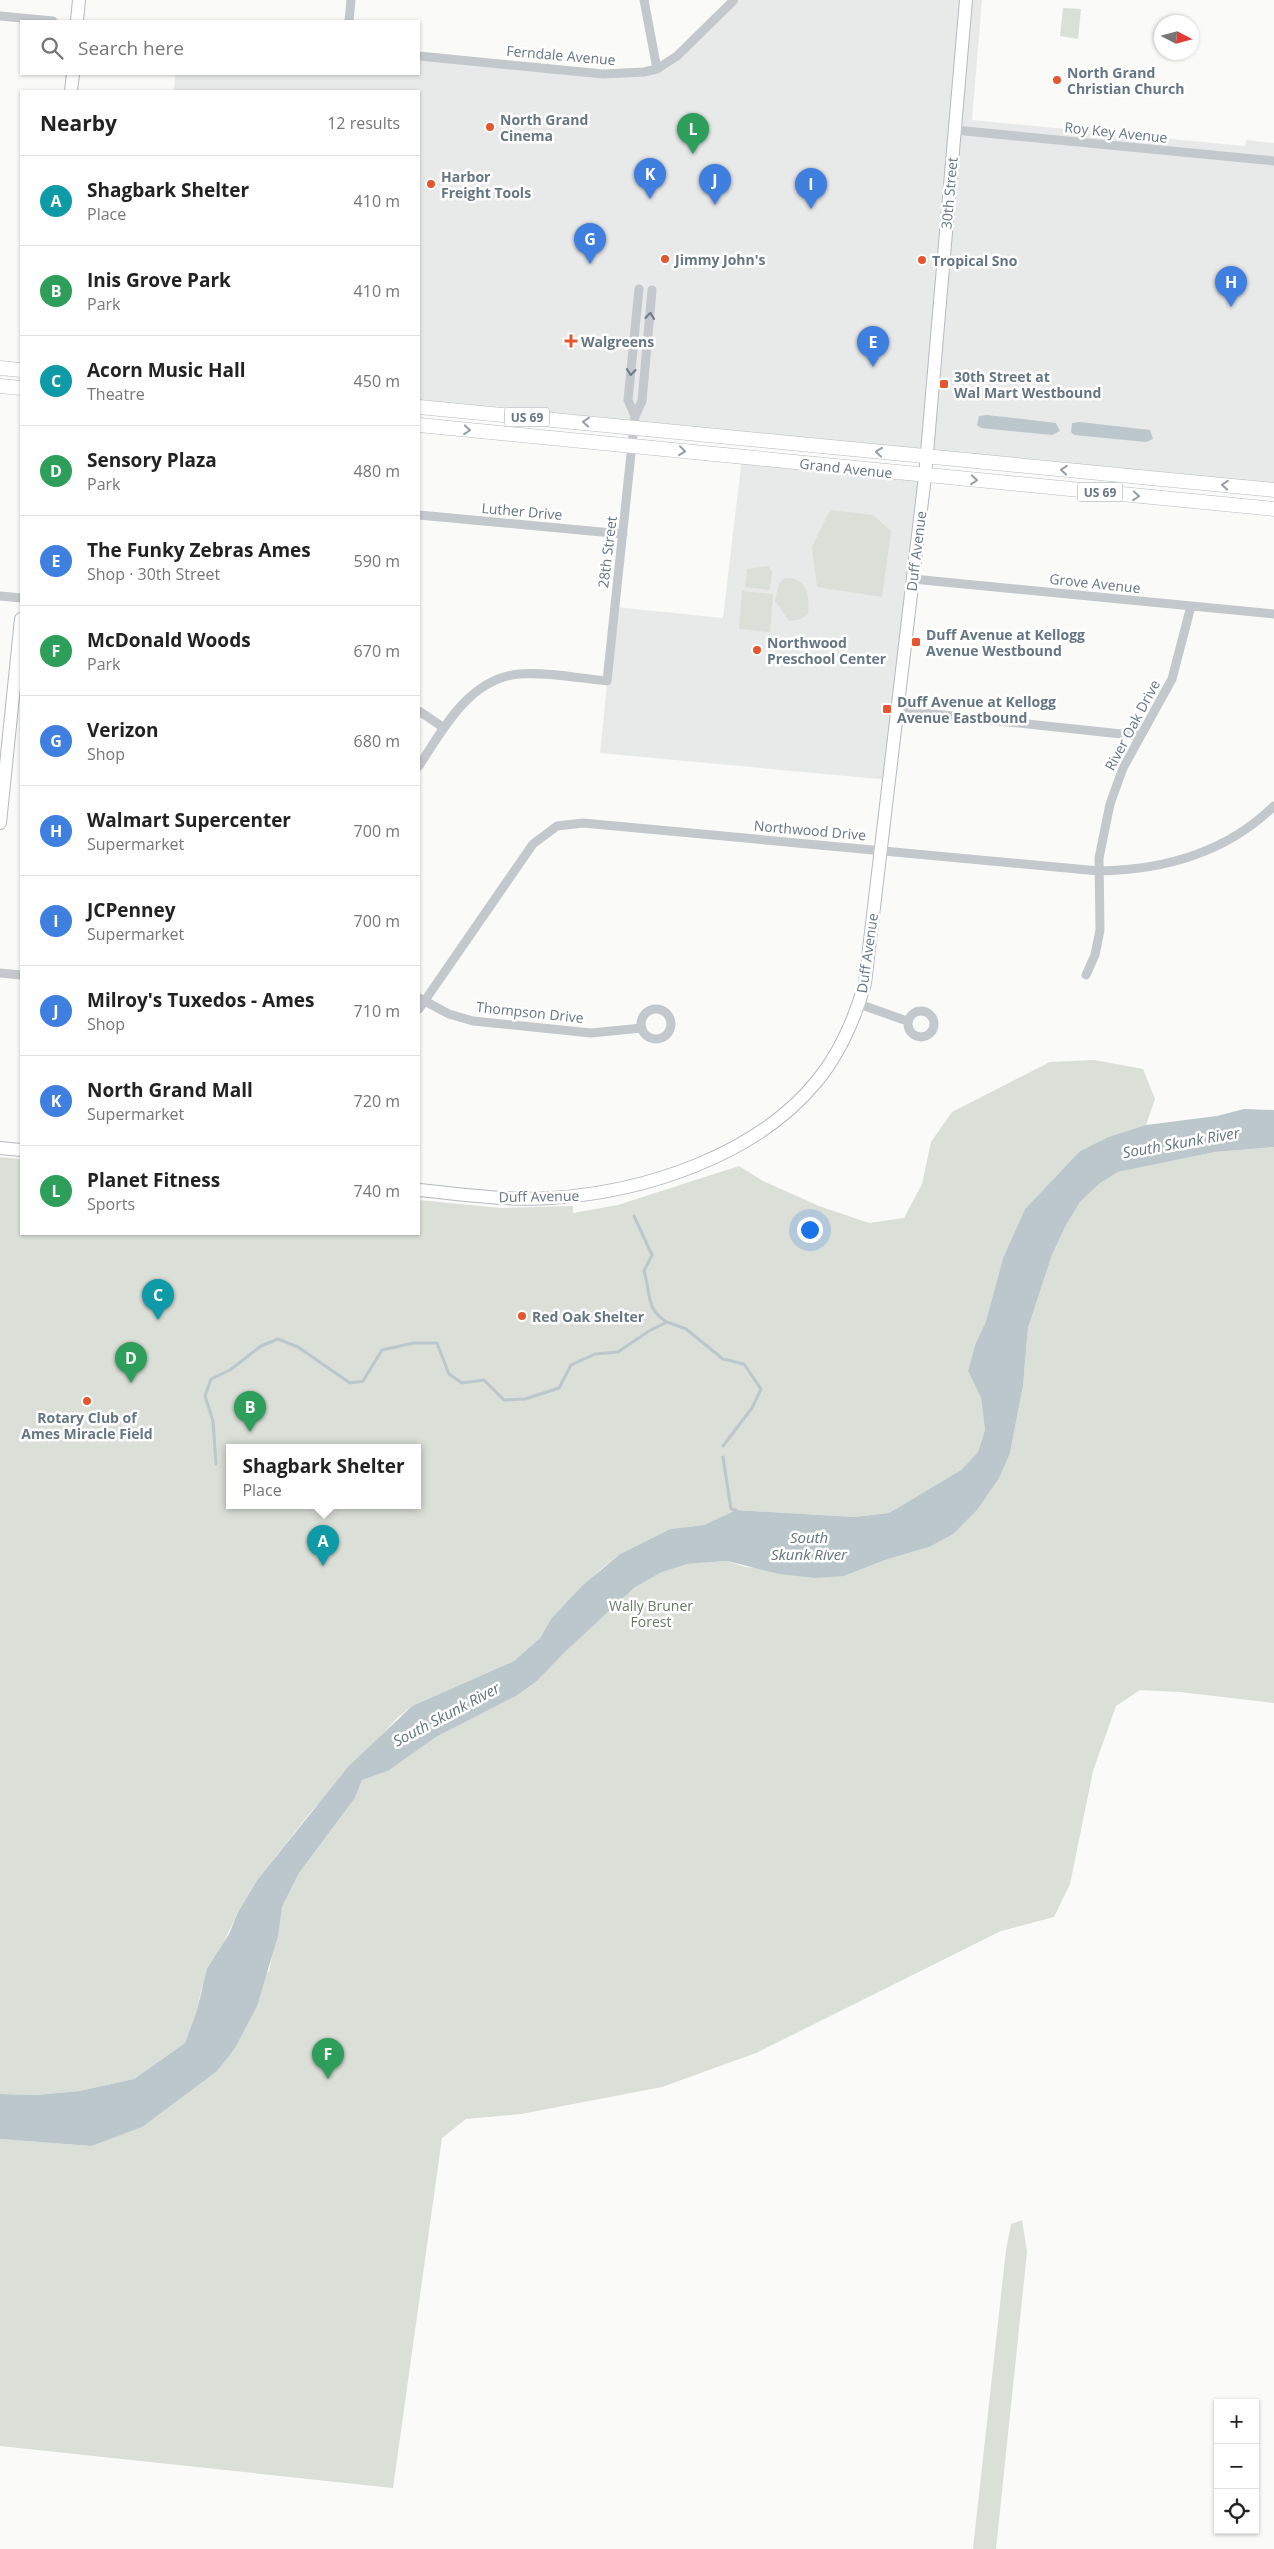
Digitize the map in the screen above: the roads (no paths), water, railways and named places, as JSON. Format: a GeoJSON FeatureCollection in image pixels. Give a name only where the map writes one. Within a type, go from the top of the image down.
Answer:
{"type":"FeatureCollection","features":[{"type":"Feature","properties":{"kind":"main road"},"geometry":{"type":"LineString","coordinates":[[77,20],[79,0]]}},
{"type":"Feature","properties":{"kind":"main road","name":"30th Street"},"geometry":{"type":"LineString","coordinates":[[925,476],[966,0]]}},
{"type":"Feature","properties":{"kind":"main road"},"geometry":{"type":"LineString","coordinates":[[71,90],[73,75]]}},
{"type":"Feature","properties":{"kind":"main road"},"geometry":{"type":"LineString","coordinates":[[0,368],[20,370]]}},
{"type":"Feature","properties":{"kind":"main road"},"geometry":{"type":"LineString","coordinates":[[0,386],[20,388]]}},
{"type":"Feature","properties":{"kind":"main road","name":"Grand Avenue"},"geometry":{"type":"LineString","coordinates":[[420,407],[635,421],[927,457],[1274,490]]}},
{"type":"Feature","properties":{"kind":"main road","name":"Grand Avenue"},"geometry":{"type":"LineString","coordinates":[[420,425],[1274,509]]}},
{"type":"Feature","properties":{"kind":"main road","name":"Duff Avenue"},"geometry":{"type":"LineString","coordinates":[[420,1190],[503,1198],[575,1196],[629,1187],[697,1165],[769,1125],[802,1098],[817,1081],[841,1045],[859,1004],[865,983],[925,476]]}},
{"type":"Feature","properties":{"kind":"main road"},"geometry":{"type":"LineString","coordinates":[[0,823],[5,731],[20,627]]}},
{"type":"Feature","properties":{"kind":"main road"},"geometry":{"type":"LineString","coordinates":[[0,1148],[20,1150]]}},
{"type":"Feature","properties":{"kind":"street"},"geometry":{"type":"LineString","coordinates":[[349,20],[351,0]]}},
{"type":"Feature","properties":{"kind":"street"},"geometry":{"type":"LineString","coordinates":[[644,0],[657,69]]}},
{"type":"Feature","properties":{"kind":"street","name":"Ferndale Avenue"},"geometry":{"type":"LineString","coordinates":[[420,56],[603,74],[623,74],[657,69],[677,56],[734,0]]}},
{"type":"Feature","properties":{"kind":"street"},"geometry":{"type":"LineString","coordinates":[[0,16],[42,20]]}},
{"type":"Feature","properties":{"kind":"street","name":"Roy Key Avenue"},"geometry":{"type":"LineString","coordinates":[[955,130],[1274,161]]}},
{"type":"Feature","properties":{"kind":"street"},"geometry":{"type":"LineString","coordinates":[[635,421],[628,400],[639,289]]}},
{"type":"Feature","properties":{"kind":"street"},"geometry":{"type":"LineString","coordinates":[[635,421],[642,400],[652,290]]}},
{"type":"Feature","properties":{"kind":"street","name":"28th Street"},"geometry":{"type":"LineString","coordinates":[[444,728],[478,689],[503,677],[531,674],[607,681],[635,421]]}},
{"type":"Feature","properties":{"kind":"street","name":"Luther Drive"},"geometry":{"type":"LineString","coordinates":[[420,515],[623,534]]}},
{"type":"Feature","properties":{"kind":"street","name":"Grove Avenue"},"geometry":{"type":"LineString","coordinates":[[913,578],[1274,614]]}},
{"type":"Feature","properties":{"kind":"street"},"geometry":{"type":"LineString","coordinates":[[0,596],[20,598]]}},
{"type":"Feature","properties":{"kind":"street","name":"River Oak Drive"},"geometry":{"type":"LineString","coordinates":[[1086,975],[1095,955],[1100,930],[1099,858],[1110,804],[1123,768],[1172,679],[1191,606]]}},
{"type":"Feature","properties":{"kind":"street"},"geometry":{"type":"LineString","coordinates":[[897,710],[1140,736]]}},
{"type":"Feature","properties":{"kind":"street"},"geometry":{"type":"LineString","coordinates":[[420,712],[444,728],[420,764]]}},
{"type":"Feature","properties":{"kind":"street","name":"Northwood Drive"},"geometry":{"type":"LineString","coordinates":[[420,1003],[533,844],[558,826],[583,823],[1100,871],[1156,867],[1201,853],[1238,834],[1274,806]]}},
{"type":"Feature","properties":{"kind":"street"},"geometry":{"type":"LineString","coordinates":[[0,973],[20,975]]}},
{"type":"Feature","properties":{"kind":"street","name":"Thompson Drive"},"geometry":{"type":"LineString","coordinates":[[420,1003],[473,1021],[591,1032],[642,1028]]}},
{"type":"Feature","properties":{"kind":"street"},"geometry":{"type":"LineString","coordinates":[[859,1004],[907,1021]]}},
{"type":"Feature","properties":{"kind":"water"},"geometry":{"type":"Polygon","coordinates":[[[987,415],[1056,423],[1060,431],[1052,435],[981,428],[977,425],[979,416],[987,415]]]}},
{"type":"Feature","properties":{"kind":"water"},"geometry":{"type":"Polygon","coordinates":[[[1080,422],[1150,430],[1153,439],[1146,442],[1074,435],[1071,432],[1072,423],[1080,422]]]}},
{"type":"Feature","properties":{"kind":"water","name":"South Skunk River"},"geometry":{"type":"Polygon","coordinates":[[[1244,1109],[1274,1110],[1274,1147],[1215,1152],[1118,1172],[1099,1184],[1080,1202],[1065,1227],[1052,1255],[1028,1328],[1023,1386],[1010,1453],[999,1478],[977,1510],[953,1534],[929,1547],[885,1560],[844,1576],[815,1578],[779,1574],[727,1561],[687,1564],[660,1573],[634,1588],[566,1651],[537,1681],[516,1696],[436,1737],[388,1771],[362,1780],[355,1798],[299,1873],[282,1907],[278,1936],[257,2006],[235,2048],[217,2071],[142,2127],[91,2146],[0,2139],[0,2094],[36,2095],[79,2091],[134,2079],[185,2043],[197,2010],[207,1969],[229,1934],[238,1912],[258,1879],[348,1767],[412,1706],[514,1661],[540,1638],[551,1619],[582,1586],[620,1554],[670,1529],[704,1525],[736,1510],[854,1517],[889,1513],[961,1470],[978,1452],[985,1430],[981,1398],[968,1371],[975,1345],[986,1321],[1003,1258],[1025,1209],[1080,1151],[1108,1137],[1146,1125],[1217,1116],[1244,1109]]]}},
{"type":"Feature","properties":{"kind":"waterway"},"geometry":{"type":"LineString","coordinates":[[634,1216],[652,1255],[644,1271],[650,1300],[655,1312],[667,1322]]}},
{"type":"Feature","properties":{"kind":"waterway"},"geometry":{"type":"LineString","coordinates":[[216,1464],[213,1421],[205,1396],[211,1379],[230,1370],[261,1346],[278,1339],[298,1347],[350,1383],[363,1381],[382,1350],[414,1343],[437,1343],[449,1374],[462,1383],[484,1380],[504,1400],[525,1399],[559,1388],[571,1365],[595,1354],[618,1352],[649,1331],[667,1322],[686,1329],[723,1359],[744,1364],[761,1389],[752,1408],[723,1446]]}},
{"type":"Feature","properties":{"kind":"waterway"},"geometry":{"type":"LineString","coordinates":[[723,1457],[731,1509],[736,1510],[737,1514]]}},
{"type":"Feature","properties":{"kind":"place","name":"North Grand Christian Church"},"geometry":{"type":"Point","coordinates":[1057,80]}},
{"type":"Feature","properties":{"kind":"place","name":"North Grand Cinema"},"geometry":{"type":"Point","coordinates":[490,127]}},
{"type":"Feature","properties":{"kind":"place","name":"Planet Fitness"},"geometry":{"type":"Point","coordinates":[693,154]}},
{"type":"Feature","properties":{"kind":"place","name":"Harbor Freight Tools"},"geometry":{"type":"Point","coordinates":[431,184]}},
{"type":"Feature","properties":{"kind":"place","name":"North Grand Mall"},"geometry":{"type":"Point","coordinates":[650,199]}},
{"type":"Feature","properties":{"kind":"place","name":"Milroy's Tuxedos - Ames"},"geometry":{"type":"Point","coordinates":[715,205]}},
{"type":"Feature","properties":{"kind":"place","name":"JCPenney"},"geometry":{"type":"Point","coordinates":[811,209]}},
{"type":"Feature","properties":{"kind":"place","name":"Jimmy John's"},"geometry":{"type":"Point","coordinates":[665,259]}},
{"type":"Feature","properties":{"kind":"place","name":"Tropical Sno"},"geometry":{"type":"Point","coordinates":[922,260]}},
{"type":"Feature","properties":{"kind":"place","name":"Verizon"},"geometry":{"type":"Point","coordinates":[590,264]}},
{"type":"Feature","properties":{"kind":"place","name":"Walmart Supercenter"},"geometry":{"type":"Point","coordinates":[1231,307]}},
{"type":"Feature","properties":{"kind":"place","name":"Walgreens"},"geometry":{"type":"Point","coordinates":[571,341]}},
{"type":"Feature","properties":{"kind":"place","name":"The Funky Zebras Ames"},"geometry":{"type":"Point","coordinates":[873,367]}},
{"type":"Feature","properties":{"kind":"place","name":"30th Street at Wal Mart Westbound"},"geometry":{"type":"Point","coordinates":[944,384]}},
{"type":"Feature","properties":{"kind":"place","name":"Duff Avenue at Kellogg Avenue Westbound"},"geometry":{"type":"Point","coordinates":[916,642]}},
{"type":"Feature","properties":{"kind":"place","name":"Northwood Preschool Center"},"geometry":{"type":"Point","coordinates":[757,650]}},
{"type":"Feature","properties":{"kind":"place","name":"Duff Avenue at Kellogg Avenue Eastbound"},"geometry":{"type":"Point","coordinates":[887,709]}},
{"type":"Feature","properties":{"kind":"place","name":"Red Oak Shelter"},"geometry":{"type":"Point","coordinates":[522,1316]}},
{"type":"Feature","properties":{"kind":"place","name":"Acorn Music Hall"},"geometry":{"type":"Point","coordinates":[158,1320]}},
{"type":"Feature","properties":{"kind":"place","name":"Sensory Plaza"},"geometry":{"type":"Point","coordinates":[131,1383]}},
{"type":"Feature","properties":{"kind":"place","name":"Rotary Club of Ames Miracle Field"},"geometry":{"type":"Point","coordinates":[87,1401]}},
{"type":"Feature","properties":{"kind":"place","name":"Inis Grove Park"},"geometry":{"type":"Point","coordinates":[250,1432]}},
{"type":"Feature","properties":{"kind":"place","name":"Shagbark Shelter"},"geometry":{"type":"Point","coordinates":[323,1566]}},
{"type":"Feature","properties":{"kind":"place","name":"McDonald Woods"},"geometry":{"type":"Point","coordinates":[328,2079]}},
{"type":"Feature","properties":{"kind":"park label","name":"Wally Bruner Forest"},"geometry":{"type":"Point","coordinates":[651,1614]}}]}
